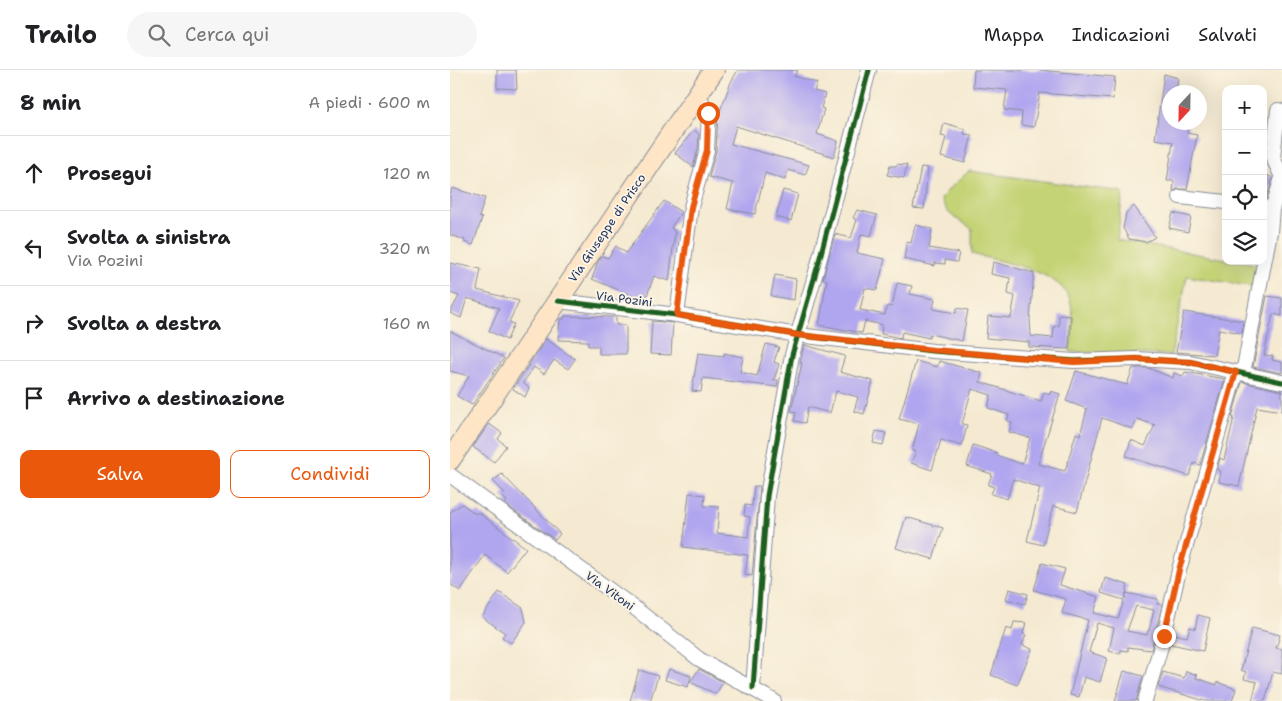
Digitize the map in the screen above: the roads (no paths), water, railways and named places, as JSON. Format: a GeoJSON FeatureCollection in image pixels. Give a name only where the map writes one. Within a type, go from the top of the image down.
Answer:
{"type":"FeatureCollection","features":[{"type":"Feature","properties":{"kind":"main road","name":"Via Giuseppe di Prisco"},"geometry":{"type":"LineString","coordinates":[[450,460],[714,70]]}},
{"type":"Feature","properties":{"kind":"street"},"geometry":{"type":"LineString","coordinates":[[753,688],[767,496],[792,354],[869,70]]}},
{"type":"Feature","properties":{"kind":"street"},"geometry":{"type":"LineString","coordinates":[[677,315],[691,207],[707,150],[708,113],[698,94]]}},
{"type":"Feature","properties":{"kind":"street"},"geometry":{"type":"LineString","coordinates":[[1145,701],[1164,636],[1179,570],[1239,372],[1270,232],[1268,208],[1282,177],[1274,158],[1278,110],[1282,110]]}},
{"type":"Feature","properties":{"kind":"street"},"geometry":{"type":"LineString","coordinates":[[1180,197],[1222,202]]}},
{"type":"Feature","properties":{"kind":"street","name":"Via Pozini"},"geometry":{"type":"LineString","coordinates":[[558,301],[677,315],[798,335],[934,350],[1074,362],[1136,359],[1190,362],[1282,382]]}},
{"type":"Feature","properties":{"kind":"street","name":"Via Vitoni"},"geometry":{"type":"LineString","coordinates":[[450,475],[636,610],[699,659],[774,701]]}}]}
